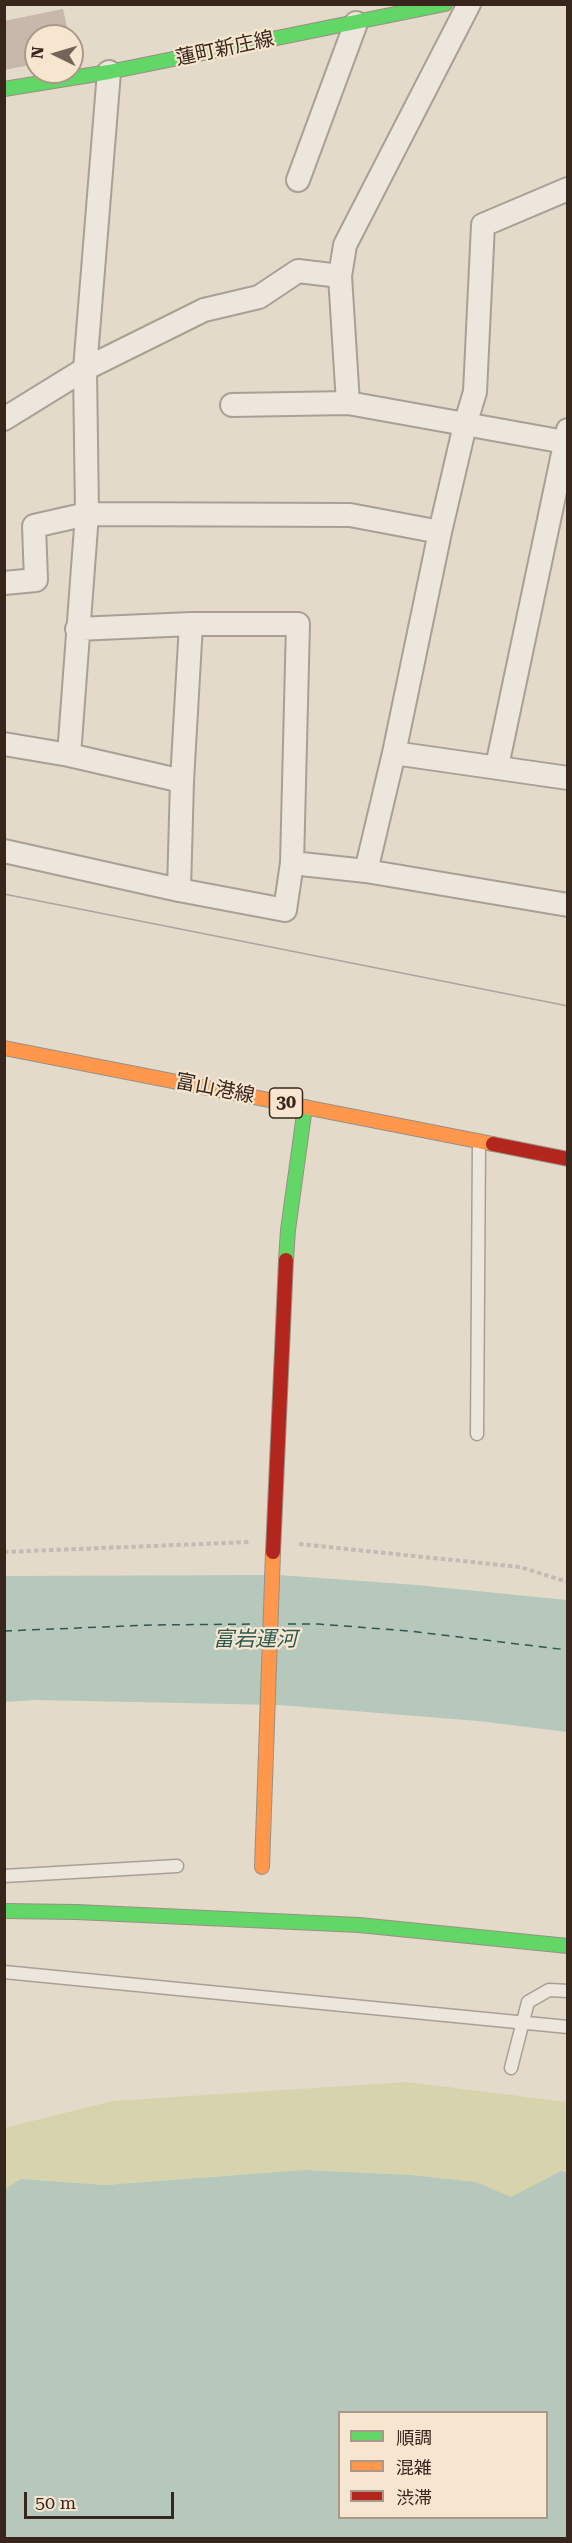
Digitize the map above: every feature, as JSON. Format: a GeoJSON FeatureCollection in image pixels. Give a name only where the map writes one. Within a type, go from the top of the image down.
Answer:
{"type":"FeatureCollection","features":[{"type":"Feature","properties":{"kind":"street","name":"蓮町新庄線"},"geometry":{"type":"LineString","coordinates":[[4,89],[109,72],[445,4]]}},
{"type":"Feature","properties":{"kind":"street"},"geometry":{"type":"LineString","coordinates":[[348,403],[340,276],[345,245],[469,4]]}},
{"type":"Feature","properties":{"kind":"street"},"geometry":{"type":"LineString","coordinates":[[308,32],[313,14]]}},
{"type":"Feature","properties":{"kind":"street"},"geometry":{"type":"LineString","coordinates":[[298,180],[356,22]]}},
{"type":"Feature","properties":{"kind":"street"},"geometry":{"type":"LineString","coordinates":[[69,755],[87,514],[85,369],[109,72]]}},
{"type":"Feature","properties":{"kind":"street"},"geometry":{"type":"LineString","coordinates":[[366,871],[394,753],[440,532],[475,392],[483,225],[567,189]]}},
{"type":"Feature","properties":{"kind":"street"},"geometry":{"type":"LineString","coordinates":[[4,419],[85,369],[204,310],[259,297],[298,271],[340,276]]}},
{"type":"Feature","properties":{"kind":"street"},"geometry":{"type":"LineString","coordinates":[[232,405],[348,403],[465,425],[566,436],[497,766]]}},
{"type":"Feature","properties":{"kind":"street"},"geometry":{"type":"LineString","coordinates":[[4,584],[36,580],[34,526],[87,514],[350,515],[440,532]]}},
{"type":"Feature","properties":{"kind":"street"},"geometry":{"type":"LineString","coordinates":[[4,851],[179,890],[285,910],[292,863],[298,624],[191,624],[77,629]]}},
{"type":"Feature","properties":{"kind":"street"},"geometry":{"type":"LineString","coordinates":[[179,890],[182,781],[191,624]]}},
{"type":"Feature","properties":{"kind":"street"},"geometry":{"type":"LineString","coordinates":[[4,744],[69,755],[182,781]]}},
{"type":"Feature","properties":{"kind":"street"},"geometry":{"type":"LineString","coordinates":[[394,753],[497,766],[567,778]]}},
{"type":"Feature","properties":{"kind":"street"},"geometry":{"type":"LineString","coordinates":[[292,863],[366,871],[567,906]]}},
{"type":"Feature","properties":{"kind":"street","name":"富山港線"},"geometry":{"type":"LineString","coordinates":[[4,1048],[567,1159]]}},
{"type":"Feature","properties":{"kind":"street"},"geometry":{"type":"LineString","coordinates":[[262,1867],[281,1339],[288,1230],[305,1107]]}},
{"type":"Feature","properties":{"kind":"street"},"geometry":{"type":"LineString","coordinates":[[4,1911],[88,1912],[359,1925],[567,1946]]}},
{"type":"Feature","properties":{"kind":"lane"},"geometry":{"type":"LineString","coordinates":[[477,1434],[479,1141]]}},
{"type":"Feature","properties":{"kind":"lane"},"geometry":{"type":"LineString","coordinates":[[4,1876],[177,1866]]}},
{"type":"Feature","properties":{"kind":"lane"},"geometry":{"type":"LineString","coordinates":[[4,1972],[567,2027]]}},
{"type":"Feature","properties":{"kind":"lane"},"geometry":{"type":"LineString","coordinates":[[511,2068],[528,2002],[549,1990],[567,1991]]}},
{"type":"Feature","properties":{"kind":"shaded area"},"geometry":{"type":"Polygon","coordinates":[[[407,2082],[567,2102],[567,2170],[511,2198],[476,2182],[412,2175],[304,2170],[105,2185],[21,2179],[5,2189],[4,2128],[113,2101],[407,2082]]]}},
{"type":"Feature","properties":{"kind":"water","name":"富岩運河"},"geometry":{"type":"Polygon","coordinates":[[[279,1575],[417,1585],[567,1600],[567,1732],[478,1721],[279,1705],[35,1700],[5,1702],[5,1576],[279,1575]]]}},
{"type":"Feature","properties":{"kind":"water"},"geometry":{"type":"Polygon","coordinates":[[[304,2170],[412,2175],[476,2182],[511,2197],[561,2171],[567,2172],[567,2538],[5,2538],[5,2189],[21,2179],[105,2185],[304,2170]]]}},
{"type":"Feature","properties":{"kind":"building"},"geometry":{"type":"Polygon","coordinates":[[[63,9],[66,24],[24,24],[24,66],[4,70],[4,21],[63,9]]]}},
{"type":"Feature","properties":{"kind":"ferry route"},"geometry":{"type":"LineString","coordinates":[[4,1631],[151,1625],[256,1624]]}},
{"type":"Feature","properties":{"kind":"ferry route"},"geometry":{"type":"LineString","coordinates":[[288,1624],[409,1631],[568,1650]]}},
{"type":"Feature","properties":{"kind":"tram line"},"geometry":{"type":"LineString","coordinates":[[4,894],[568,1006]]}},
{"type":"Feature","properties":{"kind":"traffic: fast"},"geometry":{"type":"LineString","coordinates":[[4,89],[109,72],[445,4]]}},
{"type":"Feature","properties":{"kind":"traffic: fast"},"geometry":{"type":"LineString","coordinates":[[286,1260],[305,1107]]}},
{"type":"Feature","properties":{"kind":"traffic: fast"},"geometry":{"type":"LineString","coordinates":[[4,1911],[76,1912],[359,1925],[568,1946]]}},
{"type":"Feature","properties":{"kind":"traffic: slow"},"geometry":{"type":"LineString","coordinates":[[4,1048],[493,1144]]}},
{"type":"Feature","properties":{"kind":"traffic: slow"},"geometry":{"type":"LineString","coordinates":[[262,1867],[273,1552]]}},
{"type":"Feature","properties":{"kind":"traffic: jam"},"geometry":{"type":"LineString","coordinates":[[493,1144],[568,1159]]}},
{"type":"Feature","properties":{"kind":"traffic: jam"},"geometry":{"type":"LineString","coordinates":[[273,1552],[286,1260]]}}]}
